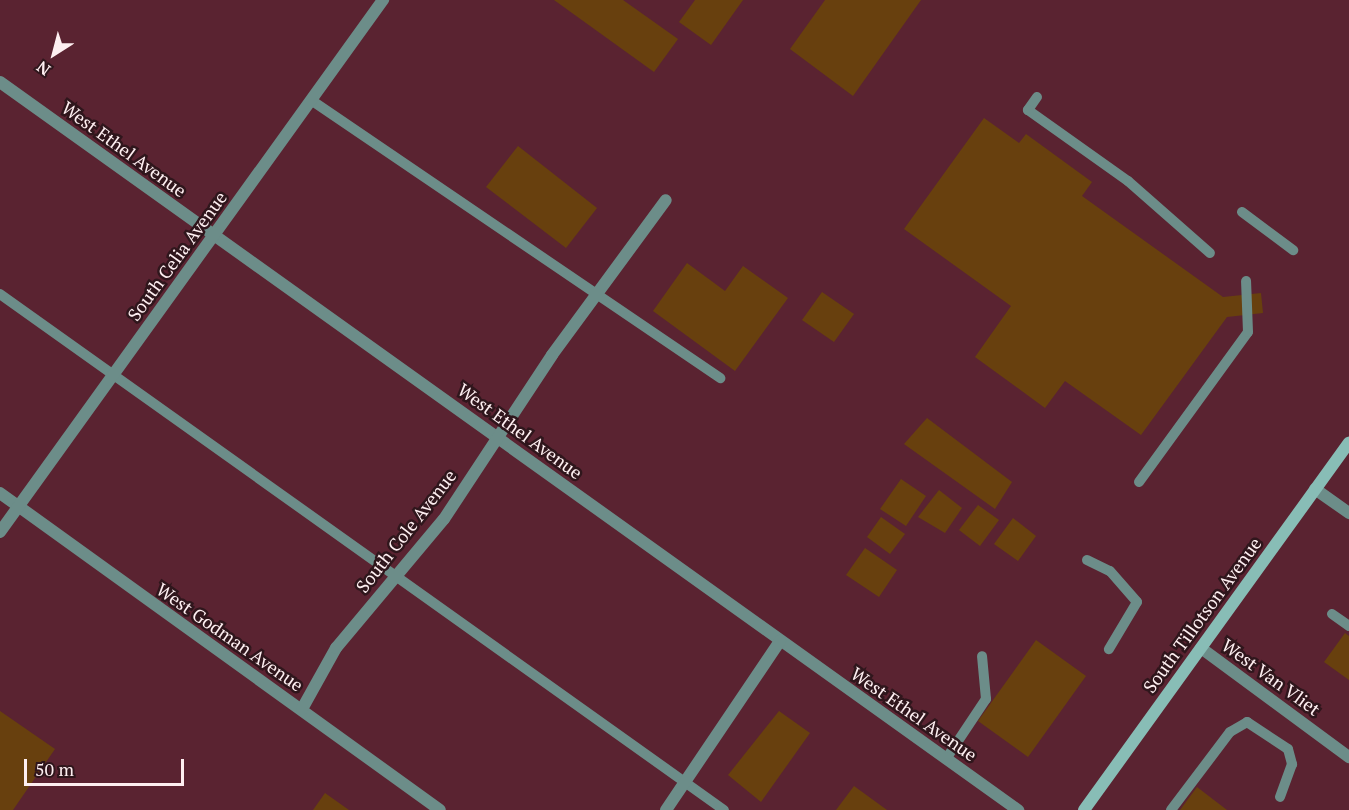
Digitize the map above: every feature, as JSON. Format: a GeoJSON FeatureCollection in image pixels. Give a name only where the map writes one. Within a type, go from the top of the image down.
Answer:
{"type":"FeatureCollection","features":[{"type":"Feature","properties":{"kind":"main road","name":"South Tillotson Avenue"},"geometry":{"type":"LineString","coordinates":[[1084,810],[1349,442]]}},
{"type":"Feature","properties":{"kind":"street","name":"South Celia Avenue"},"geometry":{"type":"LineString","coordinates":[[0,532],[383,0]]}},
{"type":"Feature","properties":{"kind":"street","name":"West Ethel Avenue"},"geometry":{"type":"LineString","coordinates":[[0,82],[1018,810]]}},
{"type":"Feature","properties":{"kind":"street","name":"South Cole Avenue"},"geometry":{"type":"LineString","coordinates":[[302,710],[336,648],[444,519],[497,436],[666,200]]}},
{"type":"Feature","properties":{"kind":"street"},"geometry":{"type":"LineString","coordinates":[[1315,489],[1349,513]]}},
{"type":"Feature","properties":{"kind":"street","name":"West Godman Avenue"},"geometry":{"type":"LineString","coordinates":[[0,493],[440,810]]}},
{"type":"Feature","properties":{"kind":"street"},"geometry":{"type":"LineString","coordinates":[[666,810],[780,641]]}},
{"type":"Feature","properties":{"kind":"street","name":"West Van Vliet"},"geometry":{"type":"LineString","coordinates":[[1201,648],[1349,757]]}},
{"type":"Feature","properties":{"kind":"lane"},"geometry":{"type":"LineString","coordinates":[[1037,97],[1028,110],[1128,181],[1210,253]]}},
{"type":"Feature","properties":{"kind":"lane"},"geometry":{"type":"LineString","coordinates":[[311,100],[599,291],[720,378]]}},
{"type":"Feature","properties":{"kind":"lane"},"geometry":{"type":"LineString","coordinates":[[1242,212],[1293,250]]}},
{"type":"Feature","properties":{"kind":"lane"},"geometry":{"type":"LineString","coordinates":[[1139,482],[1248,332],[1246,281]]}},
{"type":"Feature","properties":{"kind":"lane"},"geometry":{"type":"LineString","coordinates":[[0,294],[724,810]]}},
{"type":"Feature","properties":{"kind":"lane"},"geometry":{"type":"LineString","coordinates":[[1087,560],[1110,571],[1137,602],[1109,649]]}},
{"type":"Feature","properties":{"kind":"lane"},"geometry":{"type":"LineString","coordinates":[[1332,614],[1349,626]]}},
{"type":"Feature","properties":{"kind":"lane"},"geometry":{"type":"LineString","coordinates":[[946,759],[986,699],[982,656]]}},
{"type":"Feature","properties":{"kind":"lane"},"geometry":{"type":"LineString","coordinates":[[1171,810],[1230,732],[1247,722],[1288,749],[1292,764],[1280,797]]}},
{"type":"Feature","properties":{"kind":"building"},"geometry":{"type":"Polygon","coordinates":[[[554,0],[623,0],[678,39],[654,72],[554,0]]]}},
{"type":"Feature","properties":{"kind":"building"},"geometry":{"type":"Polygon","coordinates":[[[695,0],[743,0],[711,45],[679,22],[695,0]]]}},
{"type":"Feature","properties":{"kind":"building"},"geometry":{"type":"Polygon","coordinates":[[[825,0],[921,0],[853,96],[790,49],[825,0]]]}},
{"type":"Feature","properties":{"kind":"building"},"geometry":{"type":"Polygon","coordinates":[[[984,118],[1019,143],[1026,134],[1092,182],[1082,196],[1223,297],[1261,293],[1263,313],[1227,317],[1141,435],[1065,381],[1045,408],[975,357],[1011,306],[904,229],[984,118]]]}},
{"type":"Feature","properties":{"kind":"building"},"geometry":{"type":"Polygon","coordinates":[[[518,146],[597,208],[566,248],[486,187],[518,146]]]}},
{"type":"Feature","properties":{"kind":"building"},"geometry":{"type":"Polygon","coordinates":[[[687,263],[725,291],[743,266],[788,298],[735,371],[653,311],[687,263]]]}},
{"type":"Feature","properties":{"kind":"building"},"geometry":{"type":"Polygon","coordinates":[[[822,292],[854,314],[834,342],[802,320],[822,292]]]}},
{"type":"Feature","properties":{"kind":"building"},"geometry":{"type":"Polygon","coordinates":[[[927,418],[1012,482],[995,509],[904,444],[927,418]]]}},
{"type":"Feature","properties":{"kind":"building"},"geometry":{"type":"Polygon","coordinates":[[[901,479],[926,496],[906,526],[880,509],[901,479]]]}},
{"type":"Feature","properties":{"kind":"building"},"geometry":{"type":"Polygon","coordinates":[[[939,490],[962,508],[945,533],[918,517],[939,490]]]}},
{"type":"Feature","properties":{"kind":"building"},"geometry":{"type":"Polygon","coordinates":[[[978,505],[999,520],[980,546],[959,530],[978,505]]]}},
{"type":"Feature","properties":{"kind":"building"},"geometry":{"type":"Polygon","coordinates":[[[881,517],[905,534],[890,554],[867,537],[881,517]]]}},
{"type":"Feature","properties":{"kind":"building"},"geometry":{"type":"Polygon","coordinates":[[[1013,518],[1036,536],[1018,561],[994,544],[1013,518]]]}},
{"type":"Feature","properties":{"kind":"building"},"geometry":{"type":"Polygon","coordinates":[[[865,548],[897,570],[879,597],[846,575],[865,548]]]}},
{"type":"Feature","properties":{"kind":"building"},"geometry":{"type":"Polygon","coordinates":[[[1345,633],[1349,636],[1349,680],[1324,662],[1345,633]]]}},
{"type":"Feature","properties":{"kind":"building"},"geometry":{"type":"Polygon","coordinates":[[[1036,640],[1086,676],[1028,757],[978,721],[1036,640]]]}},
{"type":"Feature","properties":{"kind":"building"},"geometry":{"type":"Polygon","coordinates":[[[0,711],[55,749],[13,810],[0,810],[0,711]]]}},
{"type":"Feature","properties":{"kind":"building"},"geometry":{"type":"Polygon","coordinates":[[[779,711],[810,733],[761,802],[728,775],[779,711]]]}},
{"type":"Feature","properties":{"kind":"building"},"geometry":{"type":"Polygon","coordinates":[[[854,786],[887,810],[836,810],[854,786]]]}},
{"type":"Feature","properties":{"kind":"building"},"geometry":{"type":"Polygon","coordinates":[[[1197,787],[1227,810],[1180,810],[1197,787]]]}},
{"type":"Feature","properties":{"kind":"building"},"geometry":{"type":"Polygon","coordinates":[[[325,793],[349,810],[313,810],[325,793]]]}}]}
